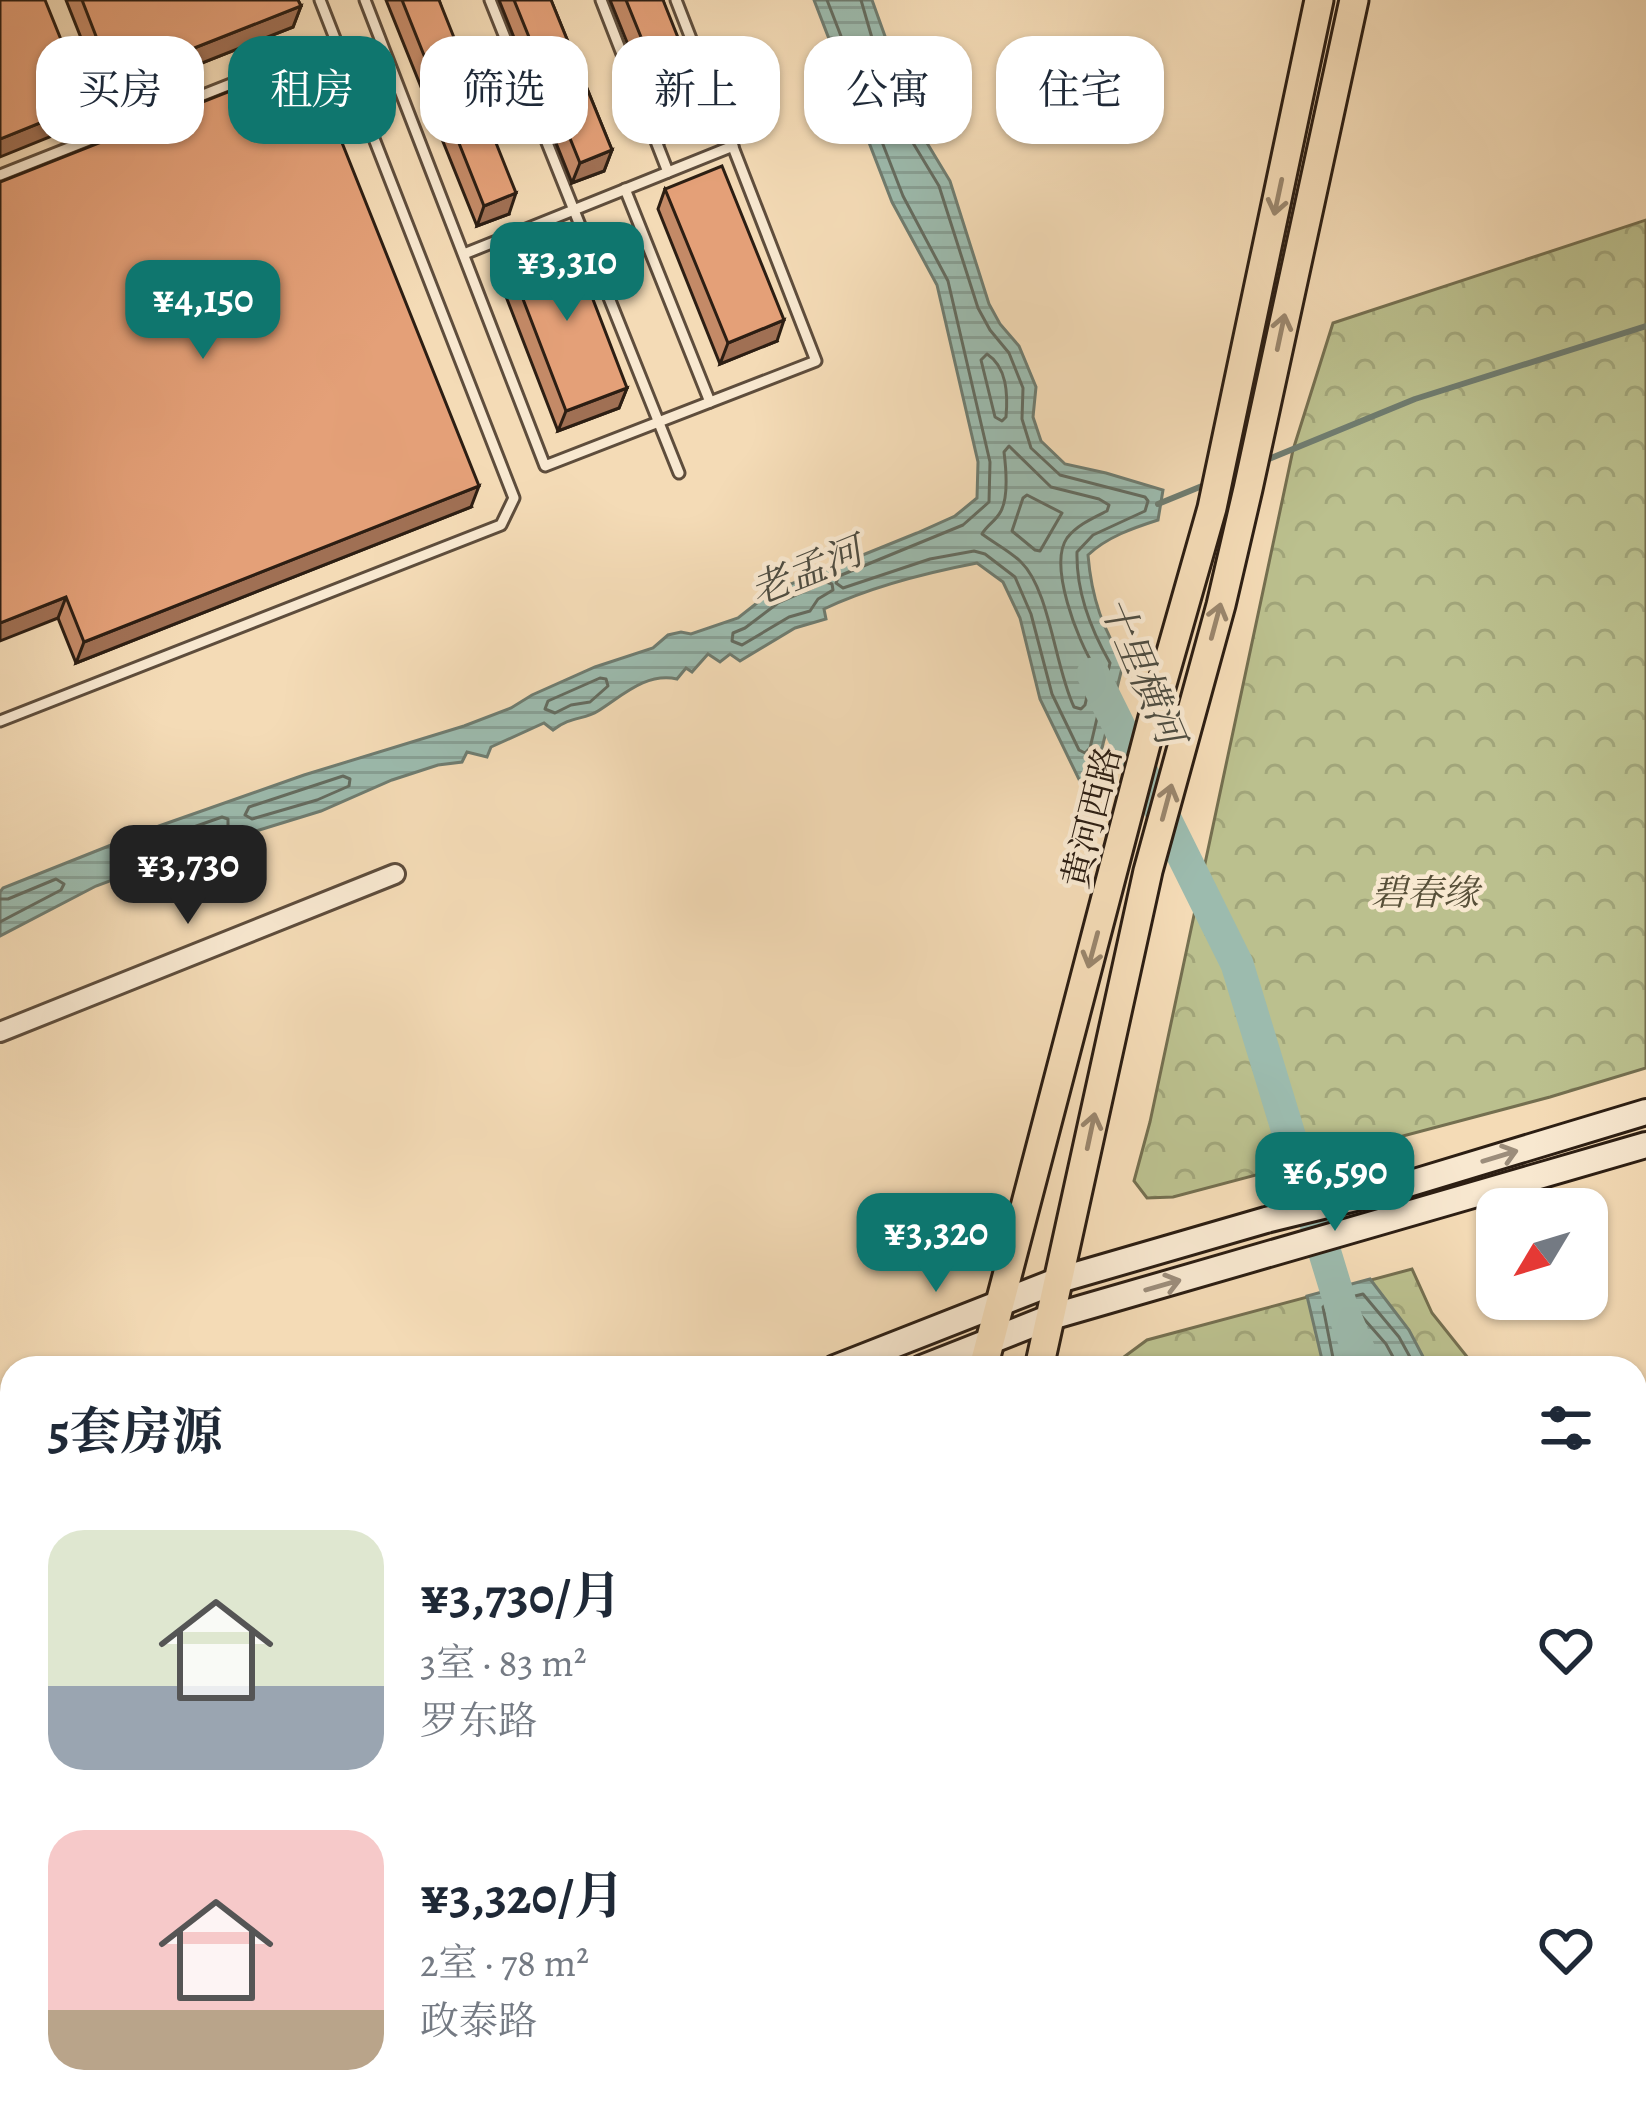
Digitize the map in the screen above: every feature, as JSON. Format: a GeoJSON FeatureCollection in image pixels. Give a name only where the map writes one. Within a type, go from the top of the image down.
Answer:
{"type":"FeatureCollection","features":[{"type":"Feature","properties":{"kind":"main road","name":"黄河西路"},"geometry":{"type":"LineString","coordinates":[[986,1355],[1212,508],[1319,0]]}},
{"type":"Feature","properties":{"kind":"main road","name":"黄河西路"},"geometry":{"type":"LineString","coordinates":[[1042,1356],[1148,871],[1248,489],[1354,0]]}},
{"type":"Feature","properties":{"kind":"main road"},"geometry":{"type":"LineString","coordinates":[[865,1356],[1059,1280],[1388,1190],[1646,1112]]}},
{"type":"Feature","properties":{"kind":"main road"},"geometry":{"type":"LineString","coordinates":[[986,1355],[1051,1318],[1646,1145]]}},
{"type":"Feature","properties":{"kind":"street"},"geometry":{"type":"LineString","coordinates":[[0,1031],[395,874]]}},
{"type":"Feature","properties":{"kind":"lane"},"geometry":{"type":"LineString","coordinates":[[320,0],[335,36]]}},
{"type":"Feature","properties":{"kind":"lane"},"geometry":{"type":"LineString","coordinates":[[365,0],[545,466],[816,361],[676,0]]}},
{"type":"Feature","properties":{"kind":"lane"},"geometry":{"type":"LineString","coordinates":[[490,0],[679,472]]}},
{"type":"Feature","properties":{"kind":"lane"},"geometry":{"type":"LineString","coordinates":[[601,0],[668,172]]}},
{"type":"Feature","properties":{"kind":"lane"},"geometry":{"type":"LineString","coordinates":[[0,175],[228,85]]}},
{"type":"Feature","properties":{"kind":"lane"},"geometry":{"type":"LineString","coordinates":[[0,721],[501,525],[514,498],[377,144]]}},
{"type":"Feature","properties":{"kind":"lane"},"geometry":{"type":"LineString","coordinates":[[464,254],[733,146]]}},
{"type":"Feature","properties":{"kind":"lane"},"geometry":{"type":"LineString","coordinates":[[625,189],[710,402]]}},
{"type":"Feature","properties":{"kind":"green space","name":"碧春缘"},"geometry":{"type":"Polygon","coordinates":[[[1646,220],[1646,1068],[1173,1197],[1147,1198],[1134,1181],[1293,450],[1333,323],[1646,220]]]}},
{"type":"Feature","properties":{"kind":"green space"},"geometry":{"type":"Polygon","coordinates":[[[1412,1269],[1432,1313],[1466,1356],[1125,1356],[1147,1340],[1412,1269]]]}},
{"type":"Feature","properties":{"kind":"water"},"geometry":{"type":"Polygon","coordinates":[[[814,0],[872,0],[885,36],[828,36],[814,0]]]}},
{"type":"Feature","properties":{"kind":"water"},"geometry":{"type":"Polygon","coordinates":[[[870,144],[928,144],[950,181],[989,304],[1019,346],[1036,387],[1033,417],[1041,441],[1065,464],[1163,490],[1158,520],[1112,538],[1088,555],[1098,610],[1124,660],[1089,800],[1040,699],[1020,618],[1003,582],[977,563],[861,594],[824,609],[826,619],[795,628],[740,661],[730,654],[720,662],[708,654],[692,672],[686,668],[677,679],[645,682],[593,714],[553,730],[544,723],[491,747],[487,757],[467,752],[462,762],[392,780],[321,811],[233,838],[204,861],[155,864],[96,886],[0,936],[3,888],[304,775],[464,726],[595,667],[653,648],[668,635],[691,634],[738,618],[771,592],[955,516],[977,498],[978,462],[937,285],[892,202],[870,144]]]}},
{"type":"Feature","properties":{"kind":"water"},"geometry":{"type":"Polygon","coordinates":[[[1370,1279],[1423,1356],[1321,1356],[1307,1296],[1370,1279]]]}},
{"type":"Feature","properties":{"kind":"building"},"geometry":{"type":"Polygon","coordinates":[[[0,0],[45,0],[60,36],[36,36],[36,125],[0,139],[0,0]]]}},
{"type":"Feature","properties":{"kind":"building"},"geometry":{"type":"Polygon","coordinates":[[[82,0],[298,0],[301,6],[204,44],[204,36],[96,36],[82,0]]]}},
{"type":"Feature","properties":{"kind":"building"},"geometry":{"type":"Polygon","coordinates":[[[402,0],[439,0],[453,36],[420,36],[420,45],[402,0]]]}},
{"type":"Feature","properties":{"kind":"building"},"geometry":{"type":"Polygon","coordinates":[[[514,0],[551,0],[566,36],[529,36],[514,0]]]}},
{"type":"Feature","properties":{"kind":"building"},"geometry":{"type":"Polygon","coordinates":[[[626,0],[663,0],[677,36],[641,36],[626,0]]]}},
{"type":"Feature","properties":{"kind":"building"},"geometry":{"type":"Polygon","coordinates":[[[588,91],[612,150],[580,163],[572,144],[588,144],[588,91]]]}},
{"type":"Feature","properties":{"kind":"building"},"geometry":{"type":"Polygon","coordinates":[[[228,92],[228,144],[343,144],[479,486],[84,642],[66,597],[0,623],[0,182],[96,144],[204,144],[204,101],[228,92]]]}},
{"type":"Feature","properties":{"kind":"building"},"geometry":{"type":"Polygon","coordinates":[[[459,144],[496,144],[516,193],[484,206],[459,144]]]}},
{"type":"Feature","properties":{"kind":"building"},"geometry":{"type":"Polygon","coordinates":[[[722,166],[784,320],[728,343],[665,189],[722,166]]]}},
{"type":"Feature","properties":{"kind":"building"},"geometry":{"type":"Polygon","coordinates":[[[569,237],[627,388],[566,411],[508,260],[569,237]]]}},
{"type":"Feature","properties":{"kind":"waterway","name":"老孟河"},"geometry":{"type":"LineString","coordinates":[[1264,461],[1415,399],[1646,326]]}},
{"type":"Feature","properties":{"kind":"waterway","name":"老孟河"},"geometry":{"type":"LineString","coordinates":[[1158,504],[1207,484]]}},
{"type":"Feature","properties":{"kind":"waterway","name":"十里横河"},"geometry":{"type":"LineString","coordinates":[[1093,674],[1237,964],[1342,1309],[1361,1356]]}}]}
